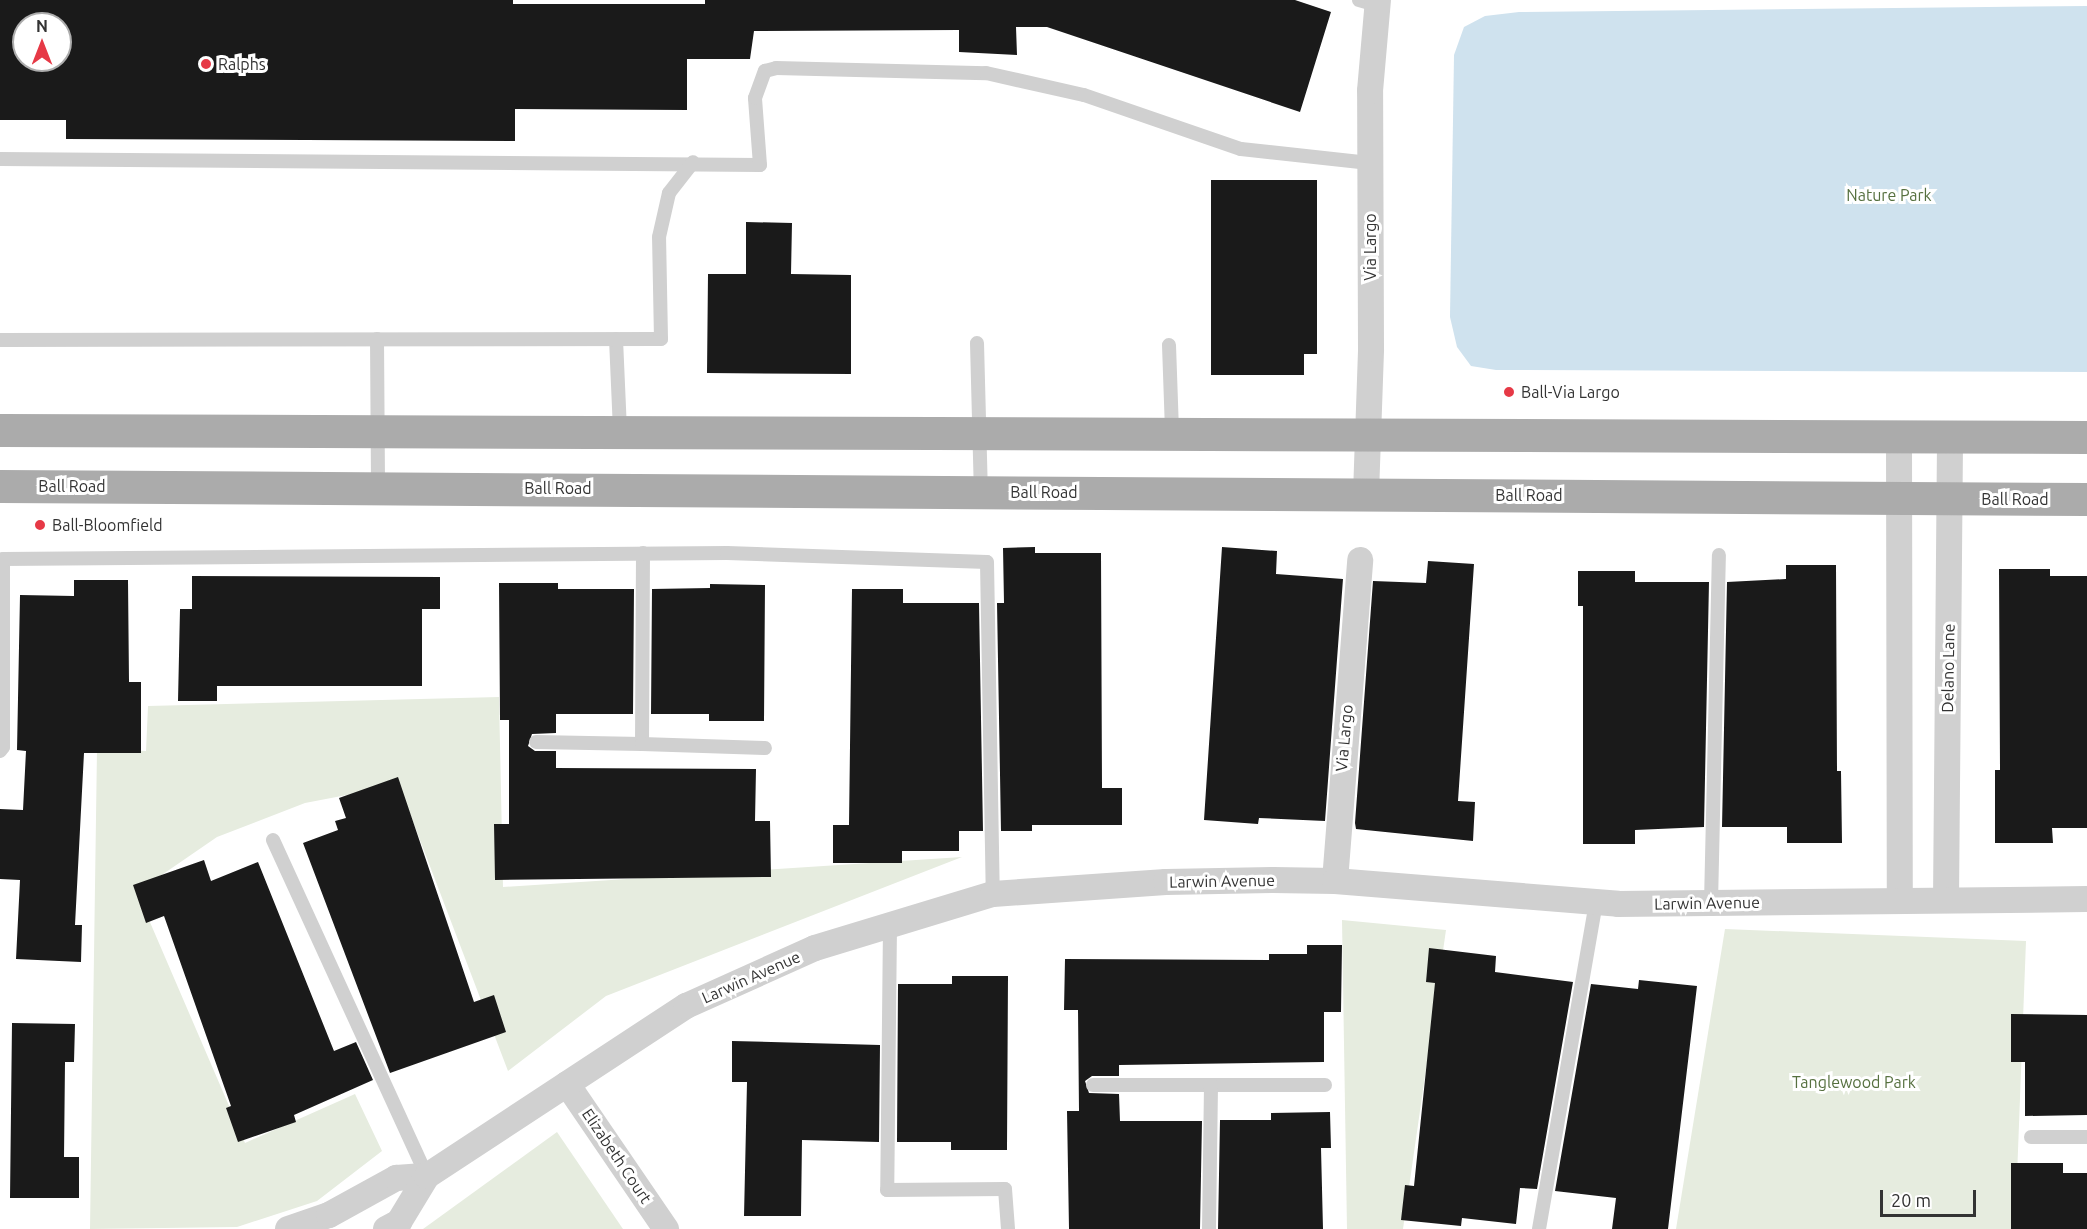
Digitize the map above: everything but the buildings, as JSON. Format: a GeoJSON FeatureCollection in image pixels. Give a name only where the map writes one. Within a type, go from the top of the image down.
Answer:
{"type":"FeatureCollection","features":[{"type":"Feature","properties":{"kind":"main road"},"geometry":{"type":"LineString","coordinates":[[0,430],[1172,431],[2087,437]]}},
{"type":"Feature","properties":{"kind":"main road","name":"Ball Road"},"geometry":{"type":"LineString","coordinates":[[0,486],[2087,499]]}},
{"type":"Feature","properties":{"kind":"street","name":"Via Largo"},"geometry":{"type":"LineString","coordinates":[[1366,494],[1369,432],[1371,2]]}},
{"type":"Feature","properties":{"kind":"street"},"geometry":{"type":"LineString","coordinates":[[1899,437],[1900,900]]}},
{"type":"Feature","properties":{"kind":"street","name":"Delano Lane"},"geometry":{"type":"LineString","coordinates":[[1946,900],[1950,437]]}},
{"type":"Feature","properties":{"kind":"street","name":"Via Largo"},"geometry":{"type":"LineString","coordinates":[[1335,881],[1360,560]]}},
{"type":"Feature","properties":{"kind":"street","name":"Larwin Avenue"},"geometry":{"type":"LineString","coordinates":[[386,1229],[399,1222],[427,1176],[686,1006],[815,948],[993,894],[1166,882],[1335,881],[1596,904],[2087,900]]}},
{"type":"Feature","properties":{"kind":"street","name":"Elizabeth Court"},"geometry":{"type":"LineString","coordinates":[[567,1084],[666,1229]]}},
{"type":"Feature","properties":{"kind":"street","name":"Larwin Avenue"},"geometry":{"type":"LineString","coordinates":[[288,1229],[329,1215],[396,1178],[427,1176]]}},
{"type":"Feature","properties":{"kind":"lane"},"geometry":{"type":"LineString","coordinates":[[0,159],[693,162],[760,165],[755,98],[765,71],[776,68],[986,73],[1084,95],[1241,149],[1370,163]]}},
{"type":"Feature","properties":{"kind":"lane"},"geometry":{"type":"LineString","coordinates":[[0,340],[661,339],[658,237],[669,193],[693,162]]}},
{"type":"Feature","properties":{"kind":"lane"},"geometry":{"type":"LineString","coordinates":[[377,339],[378,487]]}},
{"type":"Feature","properties":{"kind":"lane"},"geometry":{"type":"LineString","coordinates":[[616,339],[620,430]]}},
{"type":"Feature","properties":{"kind":"lane"},"geometry":{"type":"LineString","coordinates":[[977,343],[981,491]]}},
{"type":"Feature","properties":{"kind":"lane"},"geometry":{"type":"LineString","coordinates":[[1169,345],[1172,431]]}},
{"type":"Feature","properties":{"kind":"lane"},"geometry":{"type":"LineString","coordinates":[[642,744],[643,553]]}},
{"type":"Feature","properties":{"kind":"lane"},"geometry":{"type":"LineString","coordinates":[[0,751],[3,747],[3,559],[643,553],[987,562],[993,894]]}},
{"type":"Feature","properties":{"kind":"lane"},"geometry":{"type":"LineString","coordinates":[[1712,903],[1719,555]]}},
{"type":"Feature","properties":{"kind":"lane"},"geometry":{"type":"LineString","coordinates":[[536,742],[765,748]]}},
{"type":"Feature","properties":{"kind":"lane"},"geometry":{"type":"LineString","coordinates":[[273,840],[427,1176]]}},
{"type":"Feature","properties":{"kind":"lane"},"geometry":{"type":"LineString","coordinates":[[1539,1229],[1596,904]]}},
{"type":"Feature","properties":{"kind":"lane"},"geometry":{"type":"LineString","coordinates":[[890,925],[887,1190],[1005,1189],[1008,1229]]}},
{"type":"Feature","properties":{"kind":"lane"},"geometry":{"type":"LineString","coordinates":[[1093,1085],[1325,1085]]}},
{"type":"Feature","properties":{"kind":"lane"},"geometry":{"type":"LineString","coordinates":[[1209,1229],[1211,1085]]}},
{"type":"Feature","properties":{"kind":"lane"},"geometry":{"type":"LineString","coordinates":[[2031,1137],[2087,1137]]}},
{"type":"Feature","properties":{"kind":"green space"},"geometry":{"type":"Polygon","coordinates":[[[499,697],[503,887],[962,857],[606,996],[508,1071],[399,785],[305,803],[217,837],[137,892],[245,1143],[355,1094],[382,1151],[317,1201],[237,1227],[90,1229],[97,749],[146,751],[148,706],[499,697]]]}},
{"type":"Feature","properties":{"kind":"green space"},"geometry":{"type":"Polygon","coordinates":[[[1342,920],[1446,930],[1403,1229],[1347,1229],[1342,920]]]}},
{"type":"Feature","properties":{"kind":"green space","name":"Tanglewood Park"},"geometry":{"type":"Polygon","coordinates":[[[1725,929],[2026,941],[2015,1229],[1676,1229],[1725,929]]]}},
{"type":"Feature","properties":{"kind":"green space"},"geometry":{"type":"Polygon","coordinates":[[[557,1132],[623,1229],[423,1229],[557,1132]]]}},
{"type":"Feature","properties":{"kind":"water","name":"Nature Park"},"geometry":{"type":"Polygon","coordinates":[[[2087,6],[2087,372],[1496,370],[1471,366],[1457,347],[1450,317],[1454,55],[1464,27],[1485,16],[1519,12],[2087,6]]]}},
{"type":"Feature","properties":{"kind":"place","name":"Ralphs"},"geometry":{"type":"Point","coordinates":[206,64]}},
{"type":"Feature","properties":{"kind":"place","name":"Ball-Via Largo"},"geometry":{"type":"Point","coordinates":[1509,392]}},
{"type":"Feature","properties":{"kind":"place","name":"Ball-Bloomfield"},"geometry":{"type":"Point","coordinates":[40,525]}}]}
